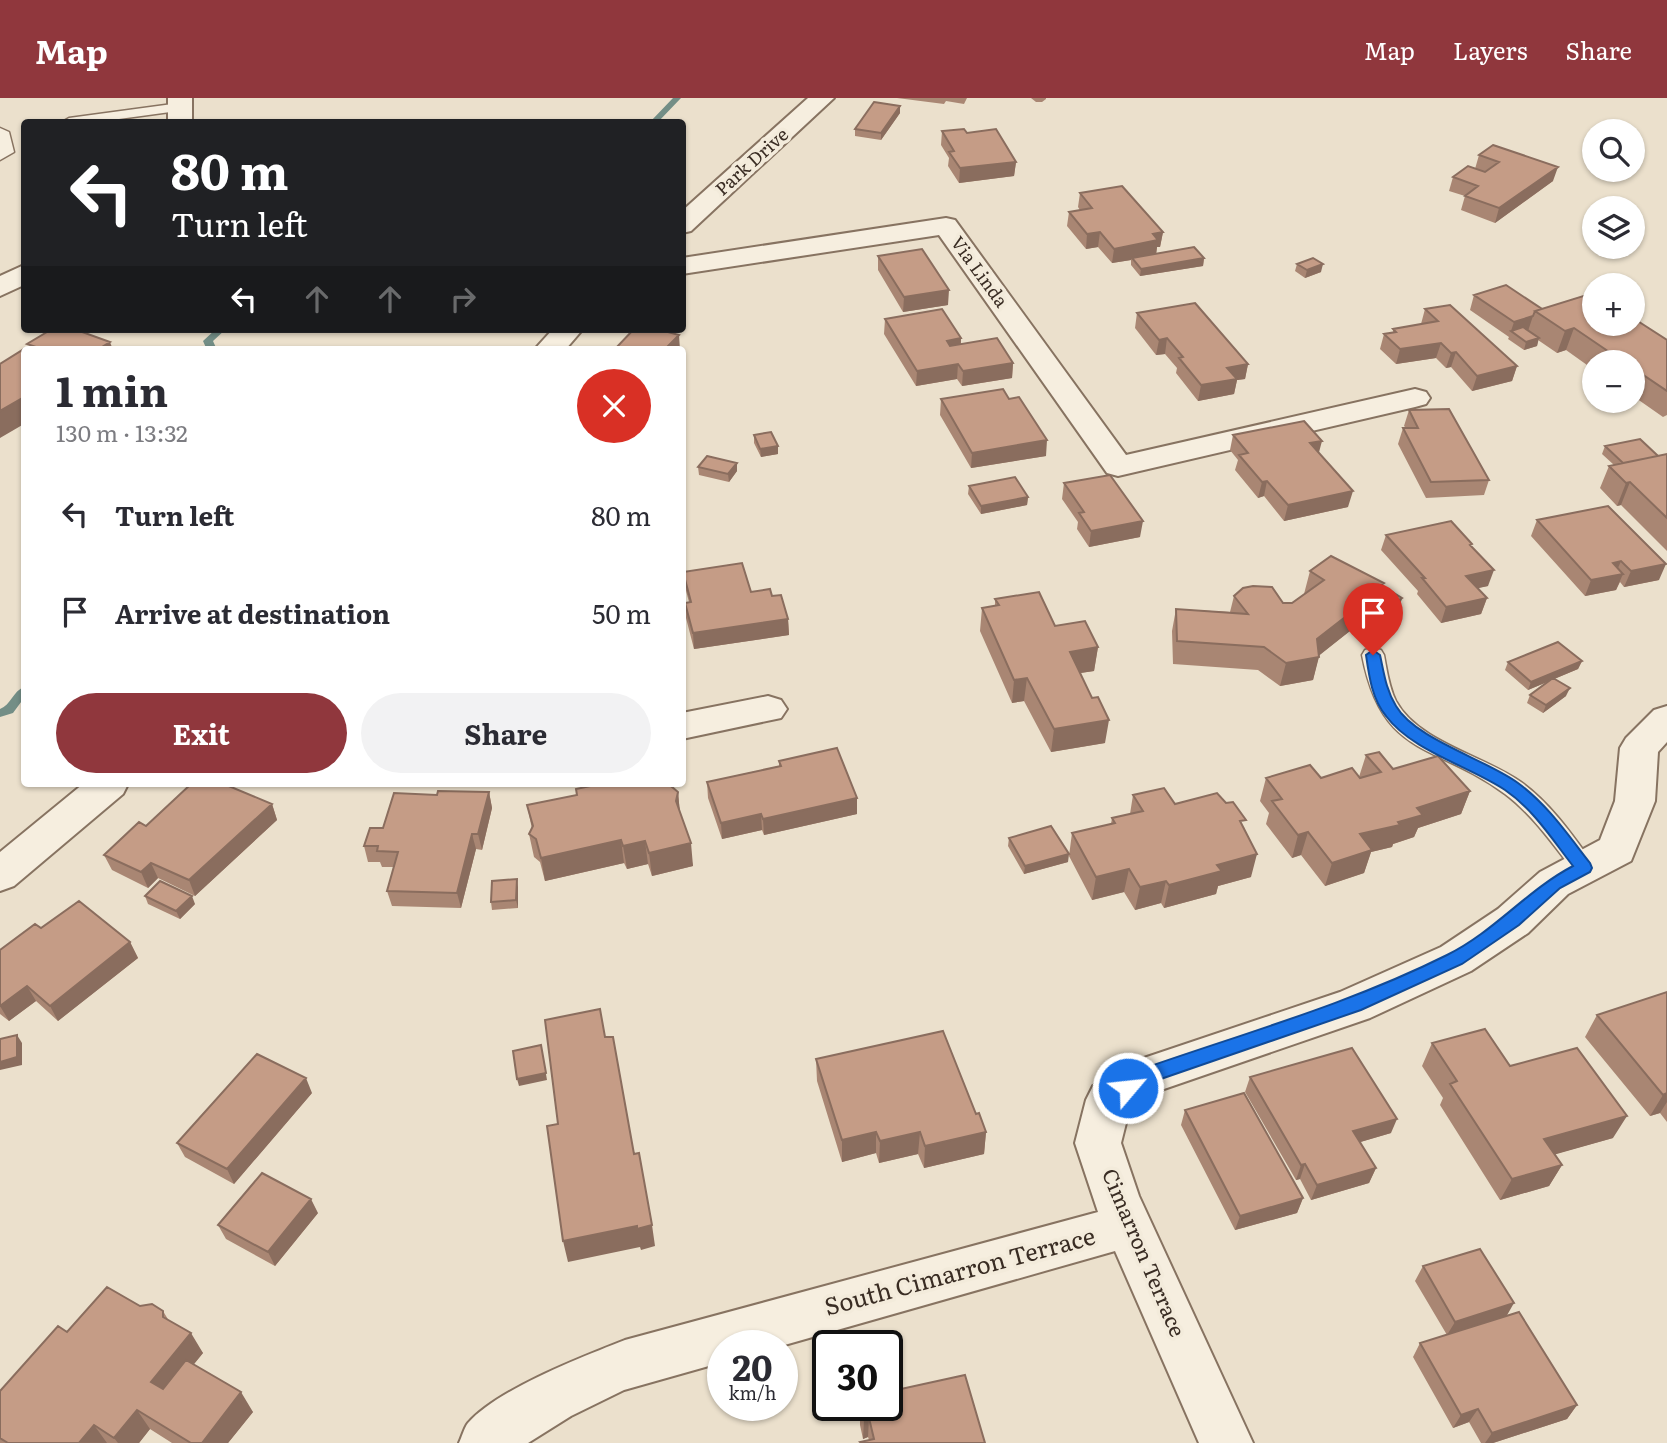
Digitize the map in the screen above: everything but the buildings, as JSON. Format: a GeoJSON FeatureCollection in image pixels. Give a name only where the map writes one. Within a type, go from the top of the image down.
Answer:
{"type":"FeatureCollection","features":[{"type":"Feature","properties":{"kind":"street","name":"Park Drive"},"geometry":{"type":"LineString","coordinates":[[686,221],[822,98]]}},
{"type":"Feature","properties":{"kind":"street","name":"Via Linda"},"geometry":{"type":"LineString","coordinates":[[686,265],[946,226],[1118,466],[1415,398]]}},
{"type":"Feature","properties":{"kind":"street"},"geometry":{"type":"LineString","coordinates":[[0,288],[21,276]]}},
{"type":"Feature","properties":{"kind":"street"},"geometry":{"type":"LineString","coordinates":[[553,346],[565,333]]}},
{"type":"Feature","properties":{"kind":"street"},"geometry":{"type":"LineString","coordinates":[[686,725],[768,709]]}},
{"type":"Feature","properties":{"kind":"street","name":"Cimarron Terrace"},"geometry":{"type":"LineString","coordinates":[[1226,1443],[1126,1226],[1098,1143],[1109,1100],[1148,1075],[1355,1005],[1456,959],[1513,921],[1554,883],[1617,850],[1635,802],[1639,748],[1667,719]]}},
{"type":"Feature","properties":{"kind":"street"},"geometry":{"type":"LineString","coordinates":[[0,875],[105,787]]}},
{"type":"Feature","properties":{"kind":"street","name":"South Cimarron Terrace"},"geometry":{"type":"LineString","coordinates":[[486,1443],[511,1422],[565,1389],[625,1364],[1126,1226]]}},
{"type":"Feature","properties":{"kind":"lane"},"geometry":{"type":"LineString","coordinates":[[106,119],[180,109]]}},
{"type":"Feature","properties":{"kind":"lane"},"geometry":{"type":"LineString","coordinates":[[0,156],[7,152],[5,132]]}},
{"type":"Feature","properties":{"kind":"lane"},"geometry":{"type":"LineString","coordinates":[[1373,655],[1379,688],[1391,713],[1441,749],[1511,786],[1536,807],[1584,868]]}},
{"type":"Feature","properties":{"kind":"waterway"},"geometry":{"type":"LineString","coordinates":[[657,119],[677,98]]}},
{"type":"Feature","properties":{"kind":"waterway"},"geometry":{"type":"LineString","coordinates":[[210,346],[208,341],[217,333]]}},
{"type":"Feature","properties":{"kind":"waterway"},"geometry":{"type":"LineString","coordinates":[[0,713],[9,710],[21,695]]}},
{"type":"Feature","properties":{"kind":"route"},"geometry":{"type":"LineString","coordinates":[[1128,1088],[1148,1075],[1355,1005],[1456,959],[1513,921],[1554,883],[1584,868],[1536,807],[1511,786],[1441,749],[1391,713],[1379,688],[1373,655]]}}]}
